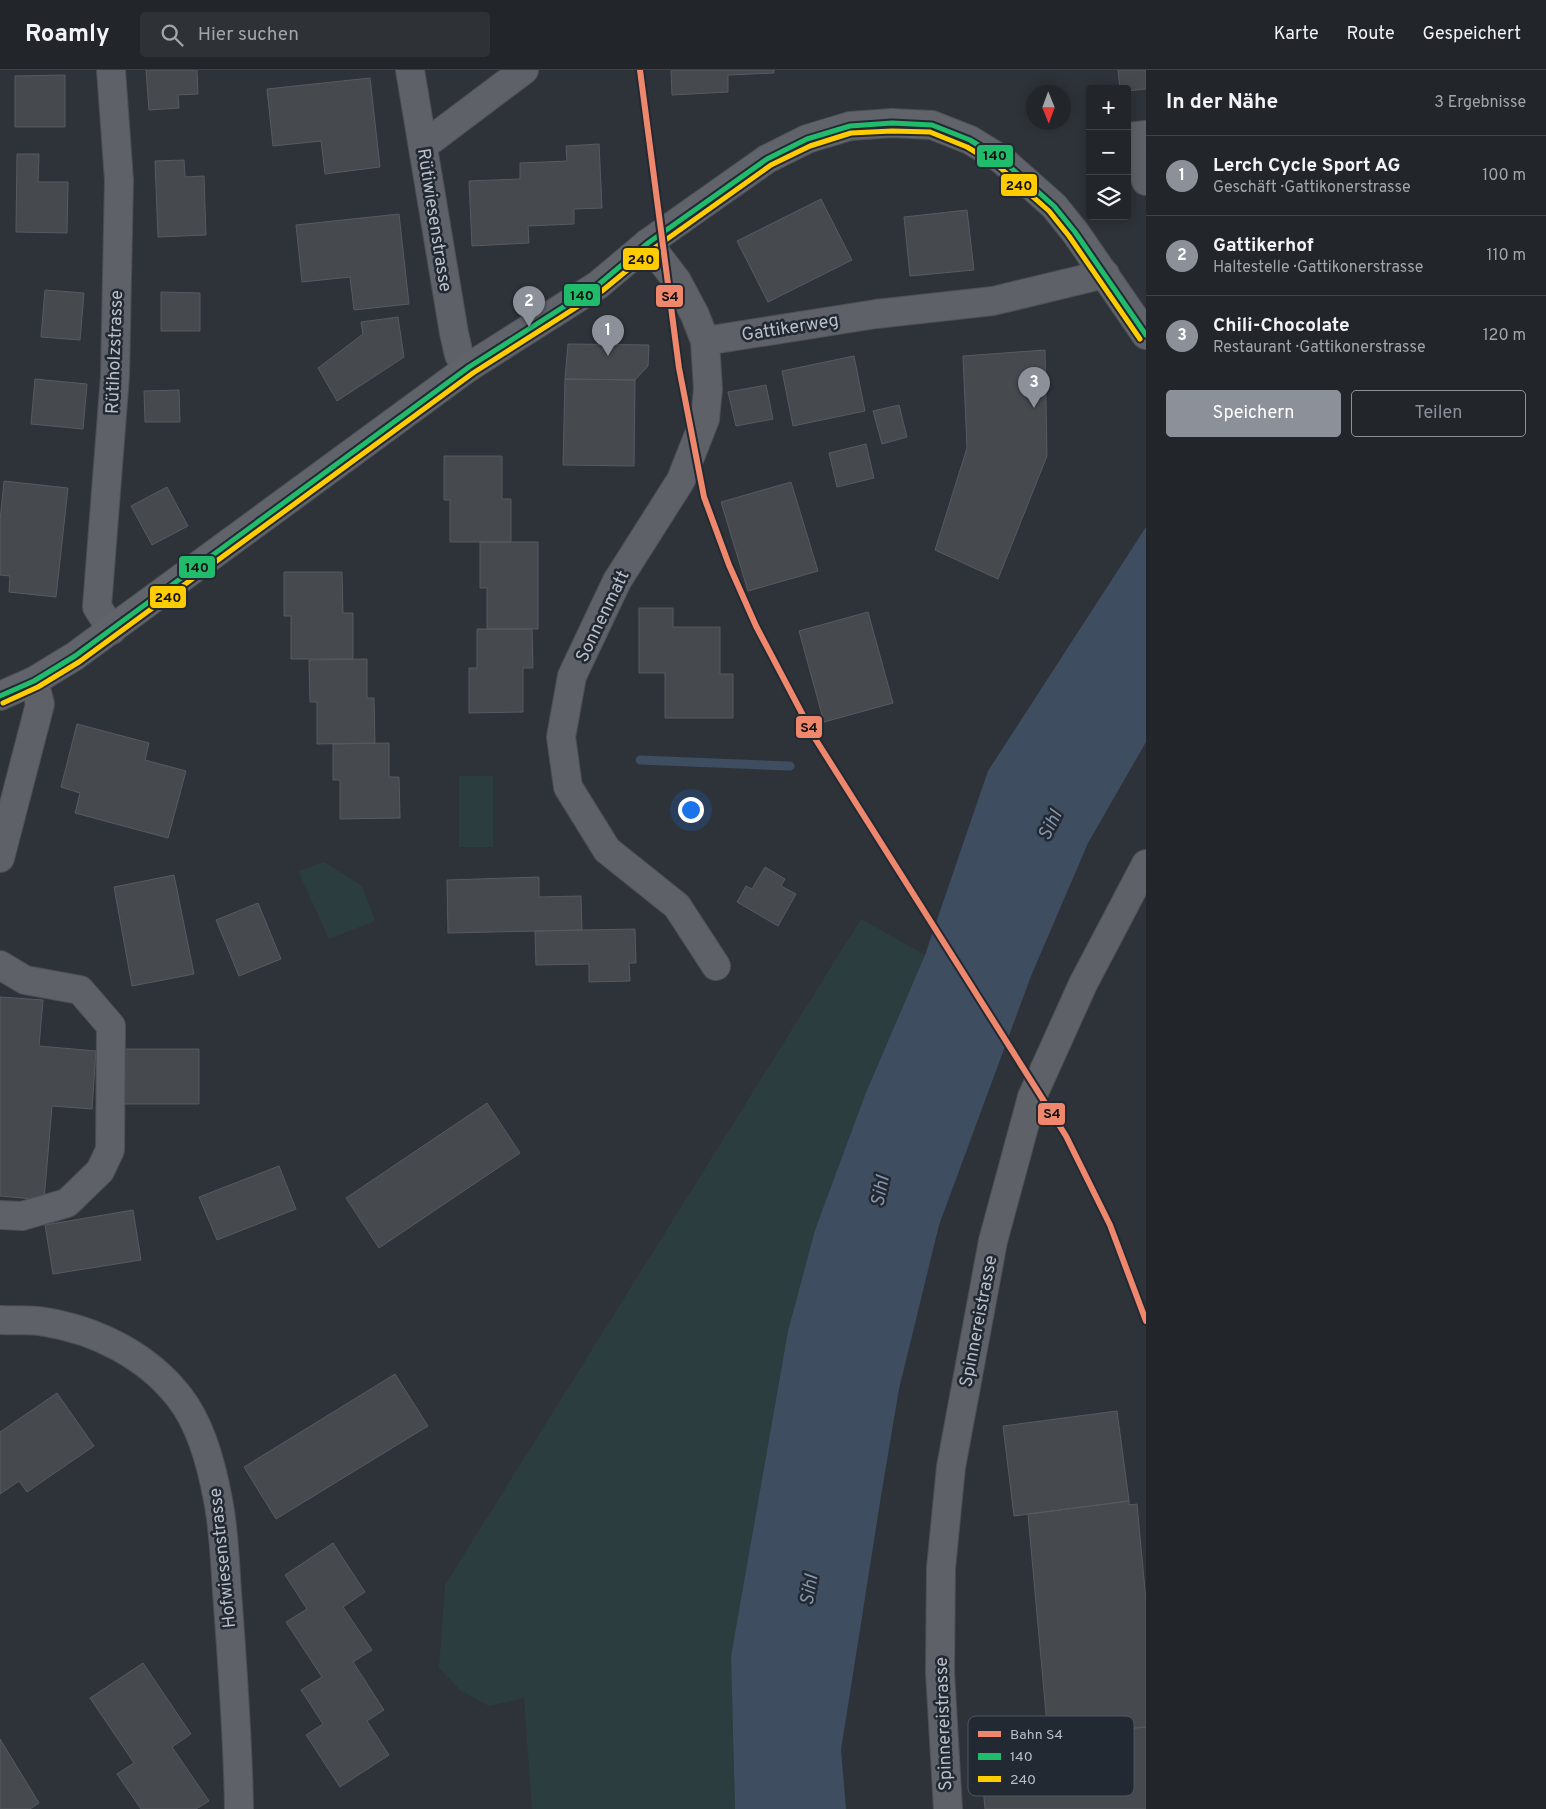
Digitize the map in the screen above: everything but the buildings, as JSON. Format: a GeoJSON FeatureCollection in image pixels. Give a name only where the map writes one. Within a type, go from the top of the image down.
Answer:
{"type":"FeatureCollection","features":[{"type":"Feature","properties":{"kind":"main road"},"geometry":{"type":"LineString","coordinates":[[0,696],[34,681],[75,656],[469,367],[598,285],[648,243],[767,159],[807,139],[850,126],[892,123],[932,125],[970,140],[1001,159],[1054,206],[1105,274],[1146,335]]}},
{"type":"Feature","properties":{"kind":"street","name":"Rütiholzstrasse"},"geometry":{"type":"LineString","coordinates":[[111,70],[120,180],[115,376],[96,607],[112,630]]}},
{"type":"Feature","properties":{"kind":"street","name":"Rütiwiesenstrasse"},"geometry":{"type":"LineString","coordinates":[[410,70],[454,332],[459,354],[469,367]]}},
{"type":"Feature","properties":{"kind":"street"},"geometry":{"type":"LineString","coordinates":[[423,146],[524,70]]}},
{"type":"Feature","properties":{"kind":"street"},"geometry":{"type":"LineString","coordinates":[[1146,135],[1128,137],[1146,181]]}},
{"type":"Feature","properties":{"kind":"street","name":"Sonnenmatt"},"geometry":{"type":"LineString","coordinates":[[648,243],[677,282],[695,315],[705,341],[708,389],[705,420],[681,480],[617,581],[572,676],[561,737],[568,787],[607,850],[677,906],[716,966]]}},
{"type":"Feature","properties":{"kind":"street","name":"Gattikerweg"},"geometry":{"type":"LineString","coordinates":[[705,341],[876,314],[992,300],[1105,274]]}},
{"type":"Feature","properties":{"kind":"street"},"geometry":{"type":"LineString","coordinates":[[0,858],[40,704],[34,681]]}},
{"type":"Feature","properties":{"kind":"street","name":"Spinnereistrasse"},"geometry":{"type":"LineString","coordinates":[[948,1809],[940,1672],[941,1568],[951,1467],[993,1241],[1032,1097],[1083,984],[1146,864]]}},
{"type":"Feature","properties":{"kind":"street"},"geometry":{"type":"LineString","coordinates":[[0,965],[24,980],[80,990],[111,1026],[110,1150],[100,1171],[67,1203],[22,1216],[0,1215]]}},
{"type":"Feature","properties":{"kind":"street","name":"Hofwiesenstrasse"},"geometry":{"type":"LineString","coordinates":[[0,1320],[44,1322],[94,1334],[127,1351],[163,1379],[181,1398],[195,1423],[210,1465],[217,1494],[223,1543],[235,1715],[239,1809]]}},
{"type":"Feature","properties":{"kind":"shaded area"},"geometry":{"type":"Polygon","coordinates":[[[459,776],[493,776],[493,847],[459,847],[459,776]]]}},
{"type":"Feature","properties":{"kind":"shaded area"},"geometry":{"type":"Polygon","coordinates":[[[324,862],[362,886],[375,921],[329,939],[298,871],[324,862]]]}},
{"type":"Feature","properties":{"kind":"shaded area"},"geometry":{"type":"Polygon","coordinates":[[[861,919],[925,955],[865,1095],[815,1230],[788,1331],[731,1656],[735,1809],[532,1809],[524,1698],[489,1706],[460,1690],[439,1668],[445,1585],[861,919]]]}},
{"type":"Feature","properties":{"kind":"water","name":"Sihl"},"geometry":{"type":"Polygon","coordinates":[[[1146,527],[1146,742],[1088,843],[1031,976],[939,1225],[899,1389],[881,1496],[841,1750],[846,1809],[735,1809],[731,1656],[788,1331],[815,1230],[865,1095],[925,955],[988,771],[1146,527]]]}},
{"type":"Feature","properties":{"kind":"waterway"},"geometry":{"type":"LineString","coordinates":[[640,760],[790,766]]}},
{"type":"Feature","properties":{"kind":"rail line","name":"S4"},"geometry":{"type":"LineString","coordinates":[[640,70],[679,368],[704,497],[729,565],[756,626],[816,740],[1066,1136],[1110,1225],[1146,1321]]}},
{"type":"Feature","properties":{"kind":"transit line","name":"140"},"geometry":{"type":"LineString","coordinates":[[0,696],[34,681],[75,656],[469,367],[598,285],[648,243],[767,159],[807,139],[850,126],[892,123],[932,125],[970,140],[1001,159],[1054,206],[1075,232],[1146,335]]}},
{"type":"Feature","properties":{"kind":"transit line","name":"240"},"geometry":{"type":"LineString","coordinates":[[3,703],[38,687],[79,662],[473,373],[602,291],[653,249],[771,165],[810,146],[851,133],[892,131],[930,132],[967,147],[997,165],[1049,211],[1069,236],[1140,339]]}},
{"type":"Feature","properties":{"kind":"place","name":"Gattikerhof"},"geometry":{"type":"Point","coordinates":[529,327]}},
{"type":"Feature","properties":{"kind":"place","name":"Lerch Cycle Sport AG"},"geometry":{"type":"Point","coordinates":[608,356]}},
{"type":"Feature","properties":{"kind":"place","name":"Chili-Chocolate"},"geometry":{"type":"Point","coordinates":[1034,408]}}]}
